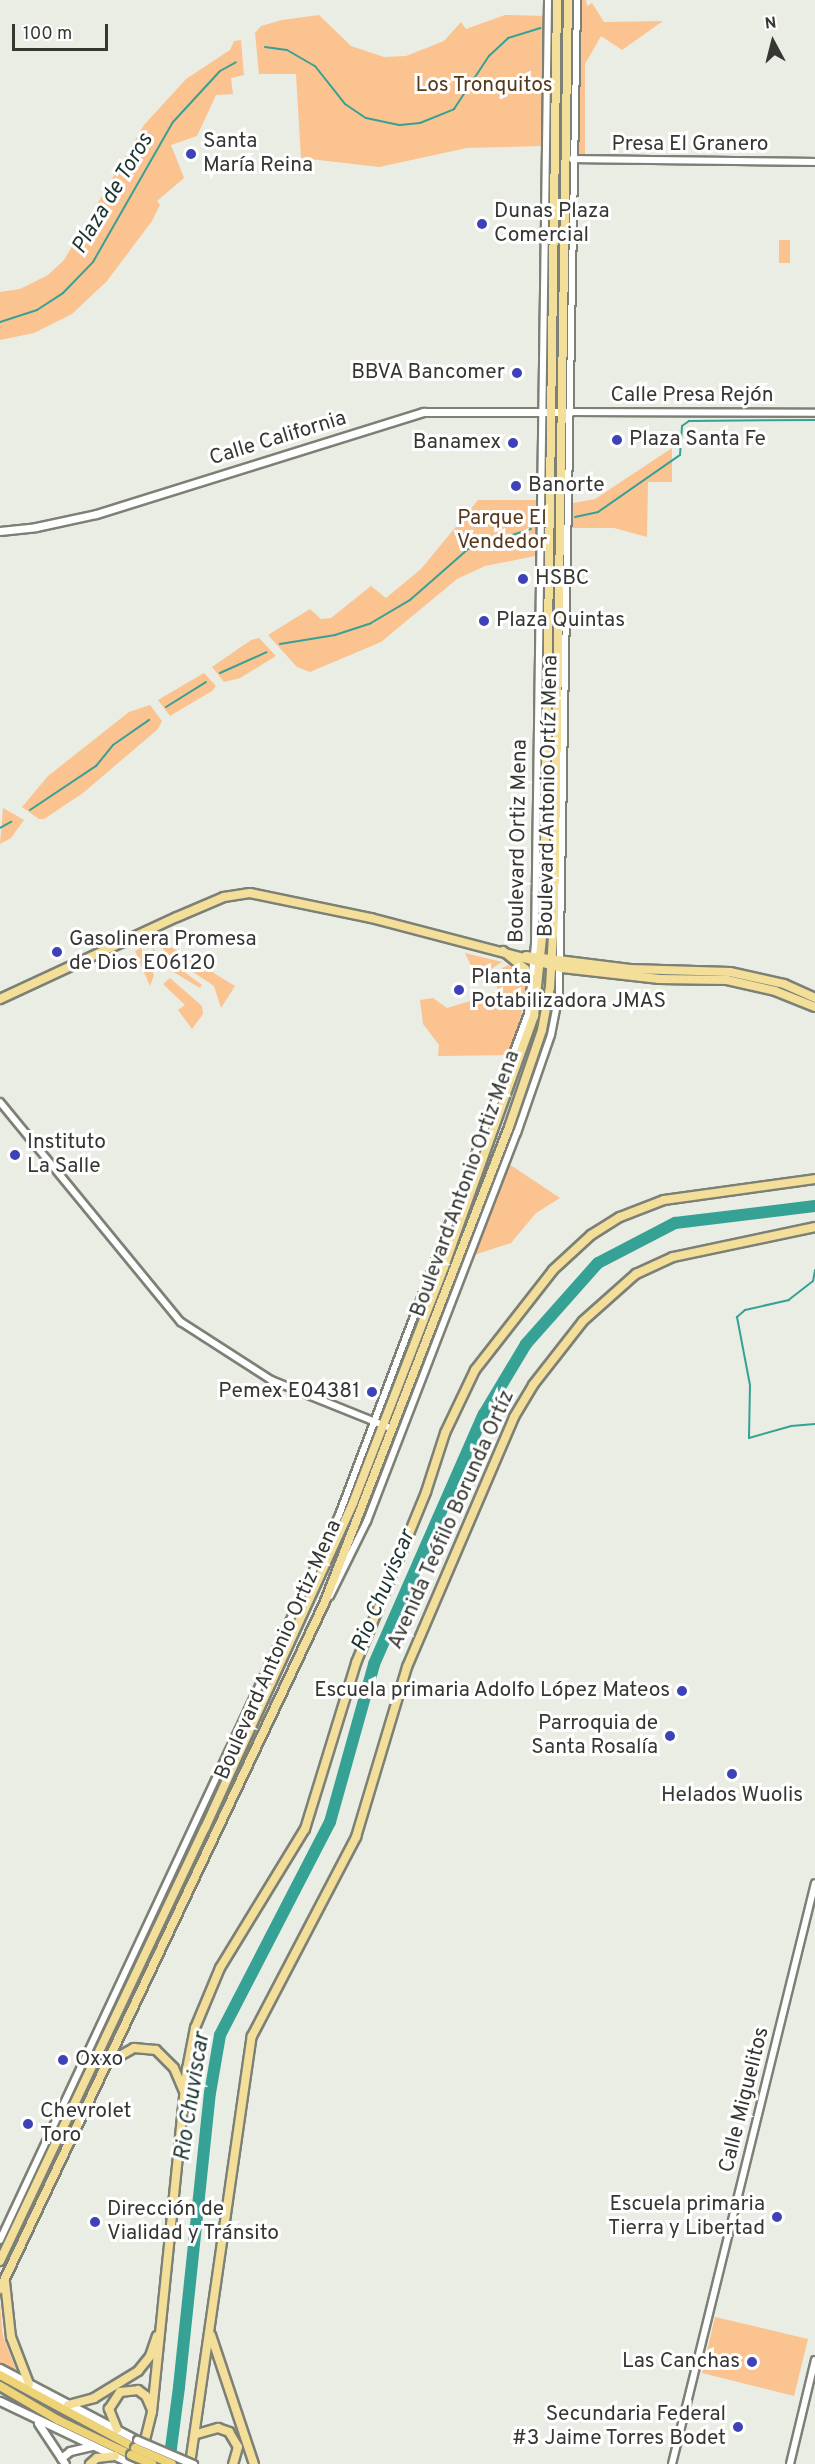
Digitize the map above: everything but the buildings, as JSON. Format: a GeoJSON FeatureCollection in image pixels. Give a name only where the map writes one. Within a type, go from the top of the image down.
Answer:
{"type":"FeatureCollection","features":[{"type":"Feature","properties":{"kind":"highway"},"geometry":{"type":"LineString","coordinates":[[0,2375],[45,2402],[136,2444],[172,2464]]}},
{"type":"Feature","properties":{"kind":"highway"},"geometry":{"type":"LineString","coordinates":[[0,2386],[66,2425],[152,2464]]}},
{"type":"Feature","properties":{"kind":"main road","name":"Boulevard Antonio Ortiz Mena"},"geometry":{"type":"LineString","coordinates":[[0,2261],[46,2163],[66,2110],[269,1689],[384,1426],[528,1037],[536,958],[556,0]]}},
{"type":"Feature","properties":{"kind":"main road","name":"Boulevard Antonio Ortiz Mena"},"geometry":{"type":"LineString","coordinates":[[0,2289],[324,1604],[513,1116],[542,1030],[552,962],[566,412],[570,159],[568,0]]}},
{"type":"Feature","properties":{"kind":"main road"},"geometry":{"type":"LineString","coordinates":[[555,79],[559,154],[570,159]]}},
{"type":"Feature","properties":{"kind":"main road","name":"Calle California"},"geometry":{"type":"LineString","coordinates":[[0,531],[96,514],[423,412],[566,412]]}},
{"type":"Feature","properties":{"kind":"main road"},"geometry":{"type":"LineString","coordinates":[[0,999],[224,897],[250,892],[298,900],[562,964],[659,979],[727,980],[775,990],[815,1007]]}},
{"type":"Feature","properties":{"kind":"main road"},"geometry":{"type":"LineString","coordinates":[[500,949],[525,969],[533,982]]}},
{"type":"Feature","properties":{"kind":"main road"},"geometry":{"type":"LineString","coordinates":[[562,964],[659,971],[729,972],[776,982],[815,998]]}},
{"type":"Feature","properties":{"kind":"main road","name":"Avenida Teófilo Borunda Ortíz"},"geometry":{"type":"LineString","coordinates":[[139,2464],[152,2412],[184,2094],[190,2048],[200,2011],[220,1968],[305,1829],[363,1645],[426,1492],[453,1414],[493,1342],[571,1252],[620,1217],[685,1196],[815,1179]]}},
{"type":"Feature","properties":{"kind":"main road","name":"Avenida Teófilo Borunda Ortíz"},"geometry":{"type":"LineString","coordinates":[[192,2464],[244,2072],[252,2036],[357,1837],[411,1656],[522,1403],[583,1322],[636,1274],[674,1257],[815,1227]]}},
{"type":"Feature","properties":{"kind":"main road"},"geometry":{"type":"LineString","coordinates":[[116,2058],[134,2048],[156,2050],[174,2068],[184,2094]]}},
{"type":"Feature","properties":{"kind":"main road"},"geometry":{"type":"LineString","coordinates":[[38,2159],[46,2163]]}},
{"type":"Feature","properties":{"kind":"main road"},"geometry":{"type":"LineString","coordinates":[[5,2280],[11,2337],[29,2384]]}},
{"type":"Feature","properties":{"kind":"main road"},"geometry":{"type":"LineString","coordinates":[[68,2405],[94,2398],[145,2363],[156,2342],[163,2308]]}},
{"type":"Feature","properties":{"kind":"main road"},"geometry":{"type":"LineString","coordinates":[[210,2332],[254,2464]]}},
{"type":"Feature","properties":{"kind":"main road"},"geometry":{"type":"LineString","coordinates":[[0,2368],[117,2429],[136,2444],[192,2464]]}},
{"type":"Feature","properties":{"kind":"main road"},"geometry":{"type":"LineString","coordinates":[[117,2429],[109,2409],[120,2392],[138,2390],[146,2396],[152,2412]]}},
{"type":"Feature","properties":{"kind":"main road"},"geometry":{"type":"LineString","coordinates":[[0,2401],[37,2421],[130,2463]]}},
{"type":"Feature","properties":{"kind":"main road"},"geometry":{"type":"LineString","coordinates":[[37,2421],[63,2461],[70,2451],[91,2446]]}},
{"type":"Feature","properties":{"kind":"main road"},"geometry":{"type":"LineString","coordinates":[[197,2434],[218,2428],[229,2432],[238,2447],[233,2464]]}},
{"type":"Feature","properties":{"kind":"main road"},"geometry":{"type":"LineString","coordinates":[[90,2464],[97,2458],[115,2456]]}},
{"type":"Feature","properties":{"kind":"street","name":"Boulevard Antonio Ortiz Mena"},"geometry":{"type":"LineString","coordinates":[[546,412],[548,0]]}},
{"type":"Feature","properties":{"kind":"street","name":"Boulevard Antonio Ortiz Mena"},"geometry":{"type":"LineString","coordinates":[[570,159],[577,0]]}},
{"type":"Feature","properties":{"kind":"street","name":"Presa El Granero"},"geometry":{"type":"LineString","coordinates":[[570,159],[815,162]]}},
{"type":"Feature","properties":{"kind":"street","name":"Calle Presa Rejón"},"geometry":{"type":"LineString","coordinates":[[566,412],[815,412]]}},
{"type":"Feature","properties":{"kind":"street","name":"Boulevard Antonio Ortíz Mena"},"geometry":{"type":"LineString","coordinates":[[324,1604],[367,1521],[540,1072],[555,1018],[562,964],[566,412]]}},
{"type":"Feature","properties":{"kind":"street","name":"Boulevard Ortiz Mena"},"geometry":{"type":"LineString","coordinates":[[374,1423],[483,1140],[528,1014],[536,958]]}},
{"type":"Feature","properties":{"kind":"street"},"geometry":{"type":"LineString","coordinates":[[0,1102],[181,1322],[256,1372],[393,1429]]}},
{"type":"Feature","properties":{"kind":"street","name":"Boulevard Antonio Ortiz Mena"},"geometry":{"type":"LineString","coordinates":[[0,2240],[38,2159],[66,2110],[313,1572],[374,1423]]}},
{"type":"Feature","properties":{"kind":"street","name":"Calle Miguelitos"},"geometry":{"type":"LineString","coordinates":[[672,2464],[815,1883]]}},
{"type":"Feature","properties":{"kind":"street"},"geometry":{"type":"LineString","coordinates":[[790,2464],[815,2360]]}},
{"type":"Feature","properties":{"kind":"green space"},"geometry":{"type":"Polygon","coordinates":[[[579,0],[586,0],[587,6],[592,3],[604,22],[663,21],[622,50],[601,36],[585,64],[585,156],[578,156],[577,153],[579,0]]]}},
{"type":"Feature","properties":{"kind":"green space","name":"Los Tronquitos"},"geometry":{"type":"Polygon","coordinates":[[[319,15],[351,46],[384,57],[406,56],[444,41],[461,22],[466,29],[505,15],[546,16],[544,146],[467,148],[379,167],[301,158],[296,74],[259,74],[255,33],[261,26],[282,20],[319,15]]]}},
{"type":"Feature","properties":{"kind":"green space"},"geometry":{"type":"Polygon","coordinates":[[[241,40],[244,75],[231,78],[233,94],[216,95],[197,136],[171,145],[184,178],[157,201],[160,205],[152,221],[107,281],[72,314],[34,333],[0,340],[0,292],[20,289],[48,275],[64,260],[144,125],[186,79],[230,50],[234,41],[241,40]]]}},
{"type":"Feature","properties":{"kind":"green space"},"geometry":{"type":"Polygon","coordinates":[[[779,240],[790,240],[790,263],[779,263],[779,240]]]}},
{"type":"Feature","properties":{"kind":"green space"},"geometry":{"type":"Polygon","coordinates":[[[672,448],[672,482],[648,482],[647,537],[614,528],[572,528],[573,503],[595,499],[672,448]]]}},
{"type":"Feature","properties":{"kind":"green space","name":"Parque El Vendedor"},"geometry":{"type":"Polygon","coordinates":[[[478,500],[536,500],[535,556],[485,566],[457,579],[381,642],[310,672],[297,667],[268,635],[310,609],[321,619],[331,618],[371,586],[386,598],[421,569],[478,500]]]}},
{"type":"Feature","properties":{"kind":"green space"},"geometry":{"type":"Polygon","coordinates":[[[259,638],[276,656],[240,678],[224,682],[212,667],[251,640],[259,638]]]}},
{"type":"Feature","properties":{"kind":"green space"},"geometry":{"type":"Polygon","coordinates":[[[204,673],[216,686],[212,691],[170,716],[158,700],[204,673]]]}},
{"type":"Feature","properties":{"kind":"green space"},"geometry":{"type":"Polygon","coordinates":[[[150,705],[162,721],[158,729],[83,793],[44,819],[39,819],[22,807],[48,776],[129,712],[150,705]]]}},
{"type":"Feature","properties":{"kind":"green space"},"geometry":{"type":"Polygon","coordinates":[[[3,808],[24,820],[11,838],[0,844],[3,808]]]}},
{"type":"Feature","properties":{"kind":"green space"},"geometry":{"type":"Polygon","coordinates":[[[158,939],[235,986],[221,1008],[214,986],[166,954],[158,939]]]}},
{"type":"Feature","properties":{"kind":"green space"},"geometry":{"type":"Polygon","coordinates":[[[141,948],[154,975],[150,986],[135,951],[141,948]]]}},
{"type":"Feature","properties":{"kind":"green space"},"geometry":{"type":"Polygon","coordinates":[[[152,948],[202,985],[200,988],[160,964],[152,948]]]}},
{"type":"Feature","properties":{"kind":"green space"},"geometry":{"type":"Polygon","coordinates":[[[465,953],[502,962],[477,978],[465,953]]]}},
{"type":"Feature","properties":{"kind":"green space"},"geometry":{"type":"Polygon","coordinates":[[[508,965],[522,974],[527,994],[510,1055],[438,1056],[439,1045],[423,1024],[420,1000],[433,998],[447,1008],[498,991],[495,980],[499,970],[508,965]]]}},
{"type":"Feature","properties":{"kind":"green space"},"geometry":{"type":"Polygon","coordinates":[[[170,978],[202,1006],[203,1014],[192,1029],[178,1010],[185,1005],[163,984],[170,978]]]}},
{"type":"Feature","properties":{"kind":"green space"},"geometry":{"type":"Polygon","coordinates":[[[509,1164],[560,1198],[536,1213],[511,1243],[474,1255],[509,1164]]]}},
{"type":"Feature","properties":{"kind":"green space"},"geometry":{"type":"Polygon","coordinates":[[[0,2303],[3,2336],[17,2372],[0,2363],[0,2303]]]}},
{"type":"Feature","properties":{"kind":"green space"},"geometry":{"type":"Polygon","coordinates":[[[715,2317],[808,2339],[794,2396],[702,2373],[715,2317]]]}},
{"type":"Feature","properties":{"kind":"waterway","name":"Plaza de Toros"},"geometry":{"type":"LineString","coordinates":[[265,47],[287,50],[315,66],[345,104],[366,118],[400,125],[420,123],[454,109],[489,56],[508,38],[540,28]]}},
{"type":"Feature","properties":{"kind":"waterway","name":"Plaza de Toros"},"geometry":{"type":"LineString","coordinates":[[0,322],[37,310],[63,293],[93,262],[173,122],[220,71],[236,62]]}},
{"type":"Feature","properties":{"kind":"waterway"},"geometry":{"type":"LineString","coordinates":[[575,517],[598,512],[680,455],[682,426],[689,421],[815,420]]}},
{"type":"Feature","properties":{"kind":"waterway"},"geometry":{"type":"LineString","coordinates":[[280,644],[335,635],[371,623],[410,600],[468,549],[531,529]]}},
{"type":"Feature","properties":{"kind":"waterway"},"geometry":{"type":"LineString","coordinates":[[220,673],[267,652]]}},
{"type":"Feature","properties":{"kind":"waterway"},"geometry":{"type":"LineString","coordinates":[[166,707],[206,682]]}},
{"type":"Feature","properties":{"kind":"waterway"},"geometry":{"type":"LineString","coordinates":[[30,810],[96,766],[113,745],[149,720]]}},
{"type":"Feature","properties":{"kind":"waterway"},"geometry":{"type":"LineString","coordinates":[[0,828],[11,822]]}},
{"type":"Feature","properties":{"kind":"waterway","name":"Rio Chuviscar"},"geometry":{"type":"LineString","coordinates":[[164,2464],[171,2448],[179,2387],[210,2093],[220,2035],[330,1822],[374,1664],[484,1414],[526,1344],[598,1263],[675,1223],[815,1206]]}},
{"type":"Feature","properties":{"kind":"waterway"},"geometry":{"type":"LineString","coordinates":[[815,1270],[813,1281],[789,1300],[745,1310],[737,1317],[750,1385],[749,1438],[791,1426],[815,1424]]}},
{"type":"Feature","properties":{"kind":"place","name":"Santa María Reina"},"geometry":{"type":"Point","coordinates":[191,154]}},
{"type":"Feature","properties":{"kind":"place","name":"Dunas Plaza Comercial"},"geometry":{"type":"Point","coordinates":[482,224]}},
{"type":"Feature","properties":{"kind":"place","name":"BBVA Bancomer"},"geometry":{"type":"Point","coordinates":[517,373]}},
{"type":"Feature","properties":{"kind":"place","name":"Plaza Santa Fe"},"geometry":{"type":"Point","coordinates":[617,440]}},
{"type":"Feature","properties":{"kind":"place","name":"Banamex"},"geometry":{"type":"Point","coordinates":[513,443]}},
{"type":"Feature","properties":{"kind":"place","name":"Banorte"},"geometry":{"type":"Point","coordinates":[516,486]}},
{"type":"Feature","properties":{"kind":"place","name":"HSBC"},"geometry":{"type":"Point","coordinates":[523,579]}},
{"type":"Feature","properties":{"kind":"place","name":"Plaza Quintas"},"geometry":{"type":"Point","coordinates":[484,621]}},
{"type":"Feature","properties":{"kind":"place","name":"Gasolinera Promesa de Dios E06120"},"geometry":{"type":"Point","coordinates":[57,952]}},
{"type":"Feature","properties":{"kind":"place","name":"Planta Potabilizadora JMAS"},"geometry":{"type":"Point","coordinates":[459,990]}},
{"type":"Feature","properties":{"kind":"place","name":"Instituto La Salle"},"geometry":{"type":"Point","coordinates":[15,1155]}},
{"type":"Feature","properties":{"kind":"place","name":"Pemex E04381"},"geometry":{"type":"Point","coordinates":[372,1392]}},
{"type":"Feature","properties":{"kind":"place","name":"Escuela primaria Adolfo López Mateos"},"geometry":{"type":"Point","coordinates":[682,1691]}},
{"type":"Feature","properties":{"kind":"place","name":"Parroquia de Santa Rosalía"},"geometry":{"type":"Point","coordinates":[670,1736]}},
{"type":"Feature","properties":{"kind":"place","name":"Helados Wuolis"},"geometry":{"type":"Point","coordinates":[732,1774]}},
{"type":"Feature","properties":{"kind":"place","name":"Oxxo"},"geometry":{"type":"Point","coordinates":[63,2060]}},
{"type":"Feature","properties":{"kind":"place","name":"Chevrolet Toro"},"geometry":{"type":"Point","coordinates":[28,2124]}},
{"type":"Feature","properties":{"kind":"place","name":"Escuela primaria Tierra y Libertad"},"geometry":{"type":"Point","coordinates":[777,2217]}},
{"type":"Feature","properties":{"kind":"place","name":"Dirección de Vialidad y Tránsito"},"geometry":{"type":"Point","coordinates":[95,2222]}},
{"type":"Feature","properties":{"kind":"place","name":"Las Canchas"},"geometry":{"type":"Point","coordinates":[752,2362]}},
{"type":"Feature","properties":{"kind":"place","name":"Secundaria Federal #3 Jaime Torres Bodet"},"geometry":{"type":"Point","coordinates":[738,2427]}}]}
